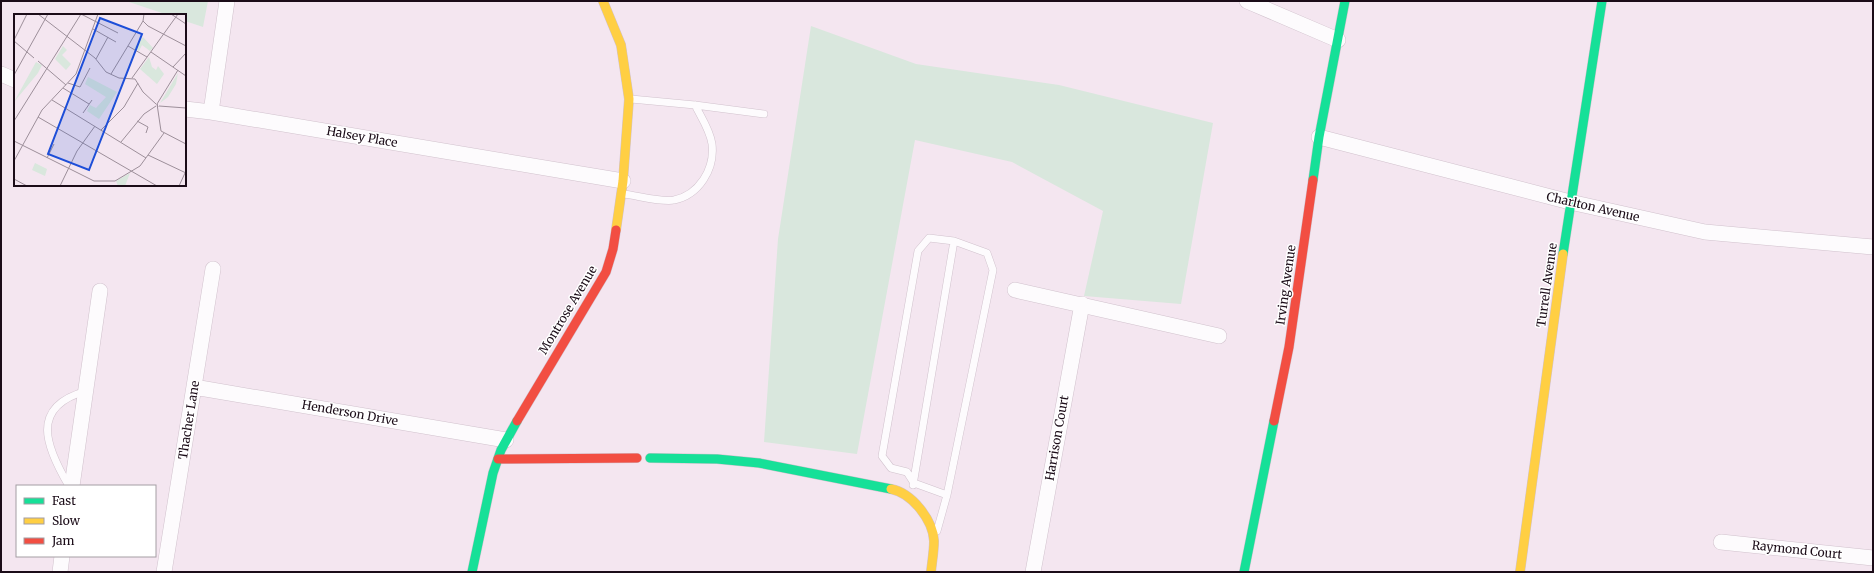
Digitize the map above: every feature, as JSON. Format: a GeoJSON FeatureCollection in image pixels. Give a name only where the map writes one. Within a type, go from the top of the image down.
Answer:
{"type":"FeatureCollection","features":[{"type":"Feature","properties":{"kind":"street"},"geometry":{"type":"LineString","coordinates":[[211,112],[227,1]]}},
{"type":"Feature","properties":{"kind":"street","name":"Montrose Avenue"},"geometry":{"type":"LineString","coordinates":[[472,572],[498,459],[506,440],[529,398],[606,272],[613,249],[622,187],[628,99],[621,45],[603,1]]}},
{"type":"Feature","properties":{"kind":"street"},"geometry":{"type":"LineString","coordinates":[[1247,1],[1338,40]]}},
{"type":"Feature","properties":{"kind":"street","name":"Irving Avenue"},"geometry":{"type":"LineString","coordinates":[[1244,572],[1289,347],[1319,137],[1345,1]]}},
{"type":"Feature","properties":{"kind":"street","name":"Turrell Avenue"},"geometry":{"type":"LineString","coordinates":[[1520,572],[1570,202],[1602,1]]}},
{"type":"Feature","properties":{"kind":"street"},"geometry":{"type":"LineString","coordinates":[[1,74],[14,80]]}},
{"type":"Feature","properties":{"kind":"street","name":"Halsey Place"},"geometry":{"type":"LineString","coordinates":[[186,109],[211,112],[622,187]]}},
{"type":"Feature","properties":{"kind":"street","name":"Charlton Avenue"},"geometry":{"type":"LineString","coordinates":[[1319,137],[1570,202],[1705,232],[1873,247]]}},
{"type":"Feature","properties":{"kind":"street","name":"Thacher Lane"},"geometry":{"type":"LineString","coordinates":[[164,572],[213,269]]}},
{"type":"Feature","properties":{"kind":"street"},"geometry":{"type":"LineString","coordinates":[[1015,290],[1219,336]]}},
{"type":"Feature","properties":{"kind":"street"},"geometry":{"type":"LineString","coordinates":[[72,485],[100,291]]}},
{"type":"Feature","properties":{"kind":"street","name":"Harrison Court"},"geometry":{"type":"LineString","coordinates":[[1033,572],[1082,304]]}},
{"type":"Feature","properties":{"kind":"street","name":"Henderson Drive"},"geometry":{"type":"LineString","coordinates":[[194,387],[506,440]]}},
{"type":"Feature","properties":{"kind":"street"},"geometry":{"type":"LineString","coordinates":[[498,459],[637,458]]}},
{"type":"Feature","properties":{"kind":"street"},"geometry":{"type":"LineString","coordinates":[[650,458],[716,459],[759,463],[897,490],[915,502],[928,521],[934,540],[931,572]]}},
{"type":"Feature","properties":{"kind":"street","name":"Raymond Court"},"geometry":{"type":"LineString","coordinates":[[1721,542],[1873,558]]}},
{"type":"Feature","properties":{"kind":"street"},"geometry":{"type":"LineString","coordinates":[[60,572],[62,557]]}},
{"type":"Feature","properties":{"kind":"lane"},"geometry":{"type":"LineString","coordinates":[[628,99],[694,105],[764,114]]}},
{"type":"Feature","properties":{"kind":"lane"},"geometry":{"type":"LineString","coordinates":[[622,187],[673,201],[686,197],[695,192],[701,184],[709,167],[712,144],[707,128],[694,105]]}},
{"type":"Feature","properties":{"kind":"lane"},"geometry":{"type":"LineString","coordinates":[[934,540],[947,495],[993,270],[987,253],[954,241],[929,238],[918,251],[882,456],[891,468],[907,472],[914,483],[947,495]]}},
{"type":"Feature","properties":{"kind":"lane"},"geometry":{"type":"LineString","coordinates":[[908,496],[914,483],[954,241]]}},
{"type":"Feature","properties":{"kind":"lane"},"geometry":{"type":"LineString","coordinates":[[68,485],[58,467],[48,444],[48,425],[54,407],[70,395],[86,391]]}},
{"type":"Feature","properties":{"kind":"shaded area"},"geometry":{"type":"Polygon","coordinates":[[[126,1],[208,1],[203,27],[186,21],[186,14],[165,14],[126,1]]]}},
{"type":"Feature","properties":{"kind":"shaded area"},"geometry":{"type":"Polygon","coordinates":[[[811,26],[916,64],[1059,85],[1213,123],[1181,304],[1084,296],[1103,211],[1012,162],[915,140],[857,454],[764,442],[778,239],[811,26]]]}},
{"type":"Feature","properties":{"kind":"traffic: fast"},"geometry":{"type":"LineString","coordinates":[[1313,180],[1319,137],[1345,1]]}},
{"type":"Feature","properties":{"kind":"traffic: fast"},"geometry":{"type":"LineString","coordinates":[[1563,254],[1602,1]]}},
{"type":"Feature","properties":{"kind":"traffic: fast"},"geometry":{"type":"LineString","coordinates":[[472,572],[493,473],[501,450],[517,421]]}},
{"type":"Feature","properties":{"kind":"traffic: fast"},"geometry":{"type":"LineString","coordinates":[[1244,572],[1274,421]]}},
{"type":"Feature","properties":{"kind":"traffic: fast"},"geometry":{"type":"LineString","coordinates":[[650,458],[717,459],[759,463],[891,489]]}},
{"type":"Feature","properties":{"kind":"traffic: slow"},"geometry":{"type":"LineString","coordinates":[[603,1],[621,45],[629,99],[623,181],[616,230]]}},
{"type":"Feature","properties":{"kind":"traffic: slow"},"geometry":{"type":"LineString","coordinates":[[1520,572],[1563,254]]}},
{"type":"Feature","properties":{"kind":"traffic: slow"},"geometry":{"type":"LineString","coordinates":[[891,489],[899,492],[914,502],[930,525],[934,541],[931,572]]}},
{"type":"Feature","properties":{"kind":"traffic: jam"},"geometry":{"type":"LineString","coordinates":[[1274,421],[1289,347],[1313,180]]}},
{"type":"Feature","properties":{"kind":"traffic: jam"},"geometry":{"type":"LineString","coordinates":[[517,421],[606,272],[613,249],[616,230]]}},
{"type":"Feature","properties":{"kind":"traffic: jam"},"geometry":{"type":"LineString","coordinates":[[498,459],[637,458]]}}]}
